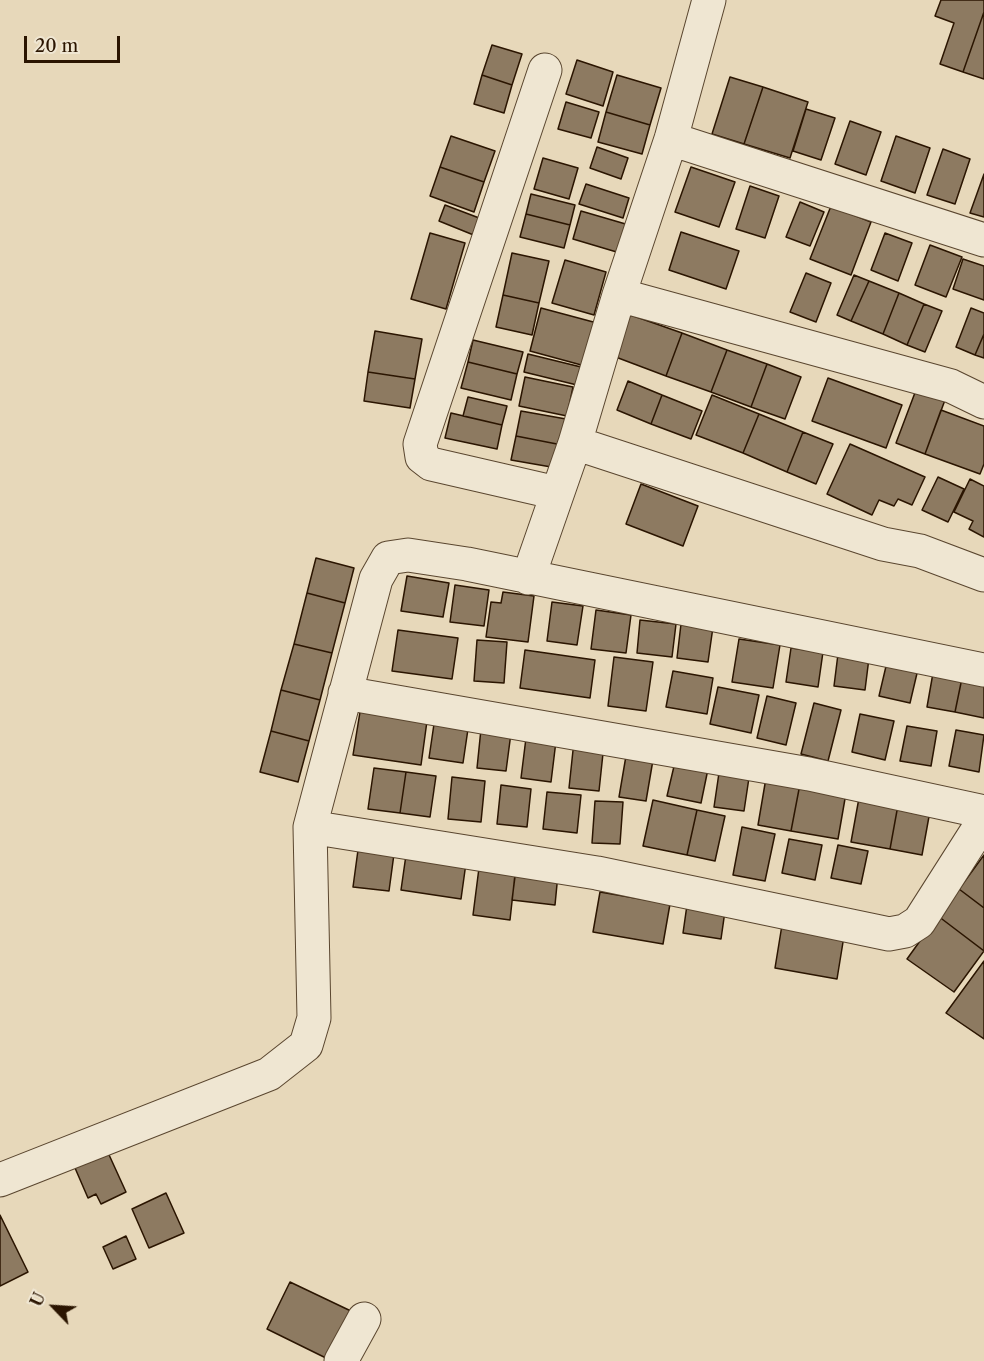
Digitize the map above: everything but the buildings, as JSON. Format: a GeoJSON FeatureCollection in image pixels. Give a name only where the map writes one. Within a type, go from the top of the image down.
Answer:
{"type":"FeatureCollection","features":[{"type":"Feature","properties":{"kind":"street"},"geometry":{"type":"LineString","coordinates":[[528,578],[575,443],[619,295],[671,139],[709,0]]}},
{"type":"Feature","properties":{"kind":"street"},"geometry":{"type":"LineString","coordinates":[[545,70],[420,444],[422,457],[431,464],[556,493]]}},
{"type":"Feature","properties":{"kind":"street"},"geometry":{"type":"LineString","coordinates":[[671,139],[984,240]]}},
{"type":"Feature","properties":{"kind":"street"},"geometry":{"type":"LineString","coordinates":[[619,295],[951,386],[984,402]]}},
{"type":"Feature","properties":{"kind":"street"},"geometry":{"type":"LineString","coordinates":[[575,443],[883,544],[920,551],[984,575]]}},
{"type":"Feature","properties":{"kind":"street"},"geometry":{"type":"LineString","coordinates":[[0,1180],[269,1074],[306,1044],[314,1018],[310,827],[376,579],[388,558],[408,555],[984,670]]}},
{"type":"Feature","properties":{"kind":"street"},"geometry":{"type":"LineString","coordinates":[[345,693],[809,774],[984,812]]}},
{"type":"Feature","properties":{"kind":"street"},"geometry":{"type":"LineString","coordinates":[[310,827],[597,873],[889,934],[905,932],[919,922],[984,820]]}},
{"type":"Feature","properties":{"kind":"street"},"geometry":{"type":"LineString","coordinates":[[341,1361],[364,1319]]}}]}
